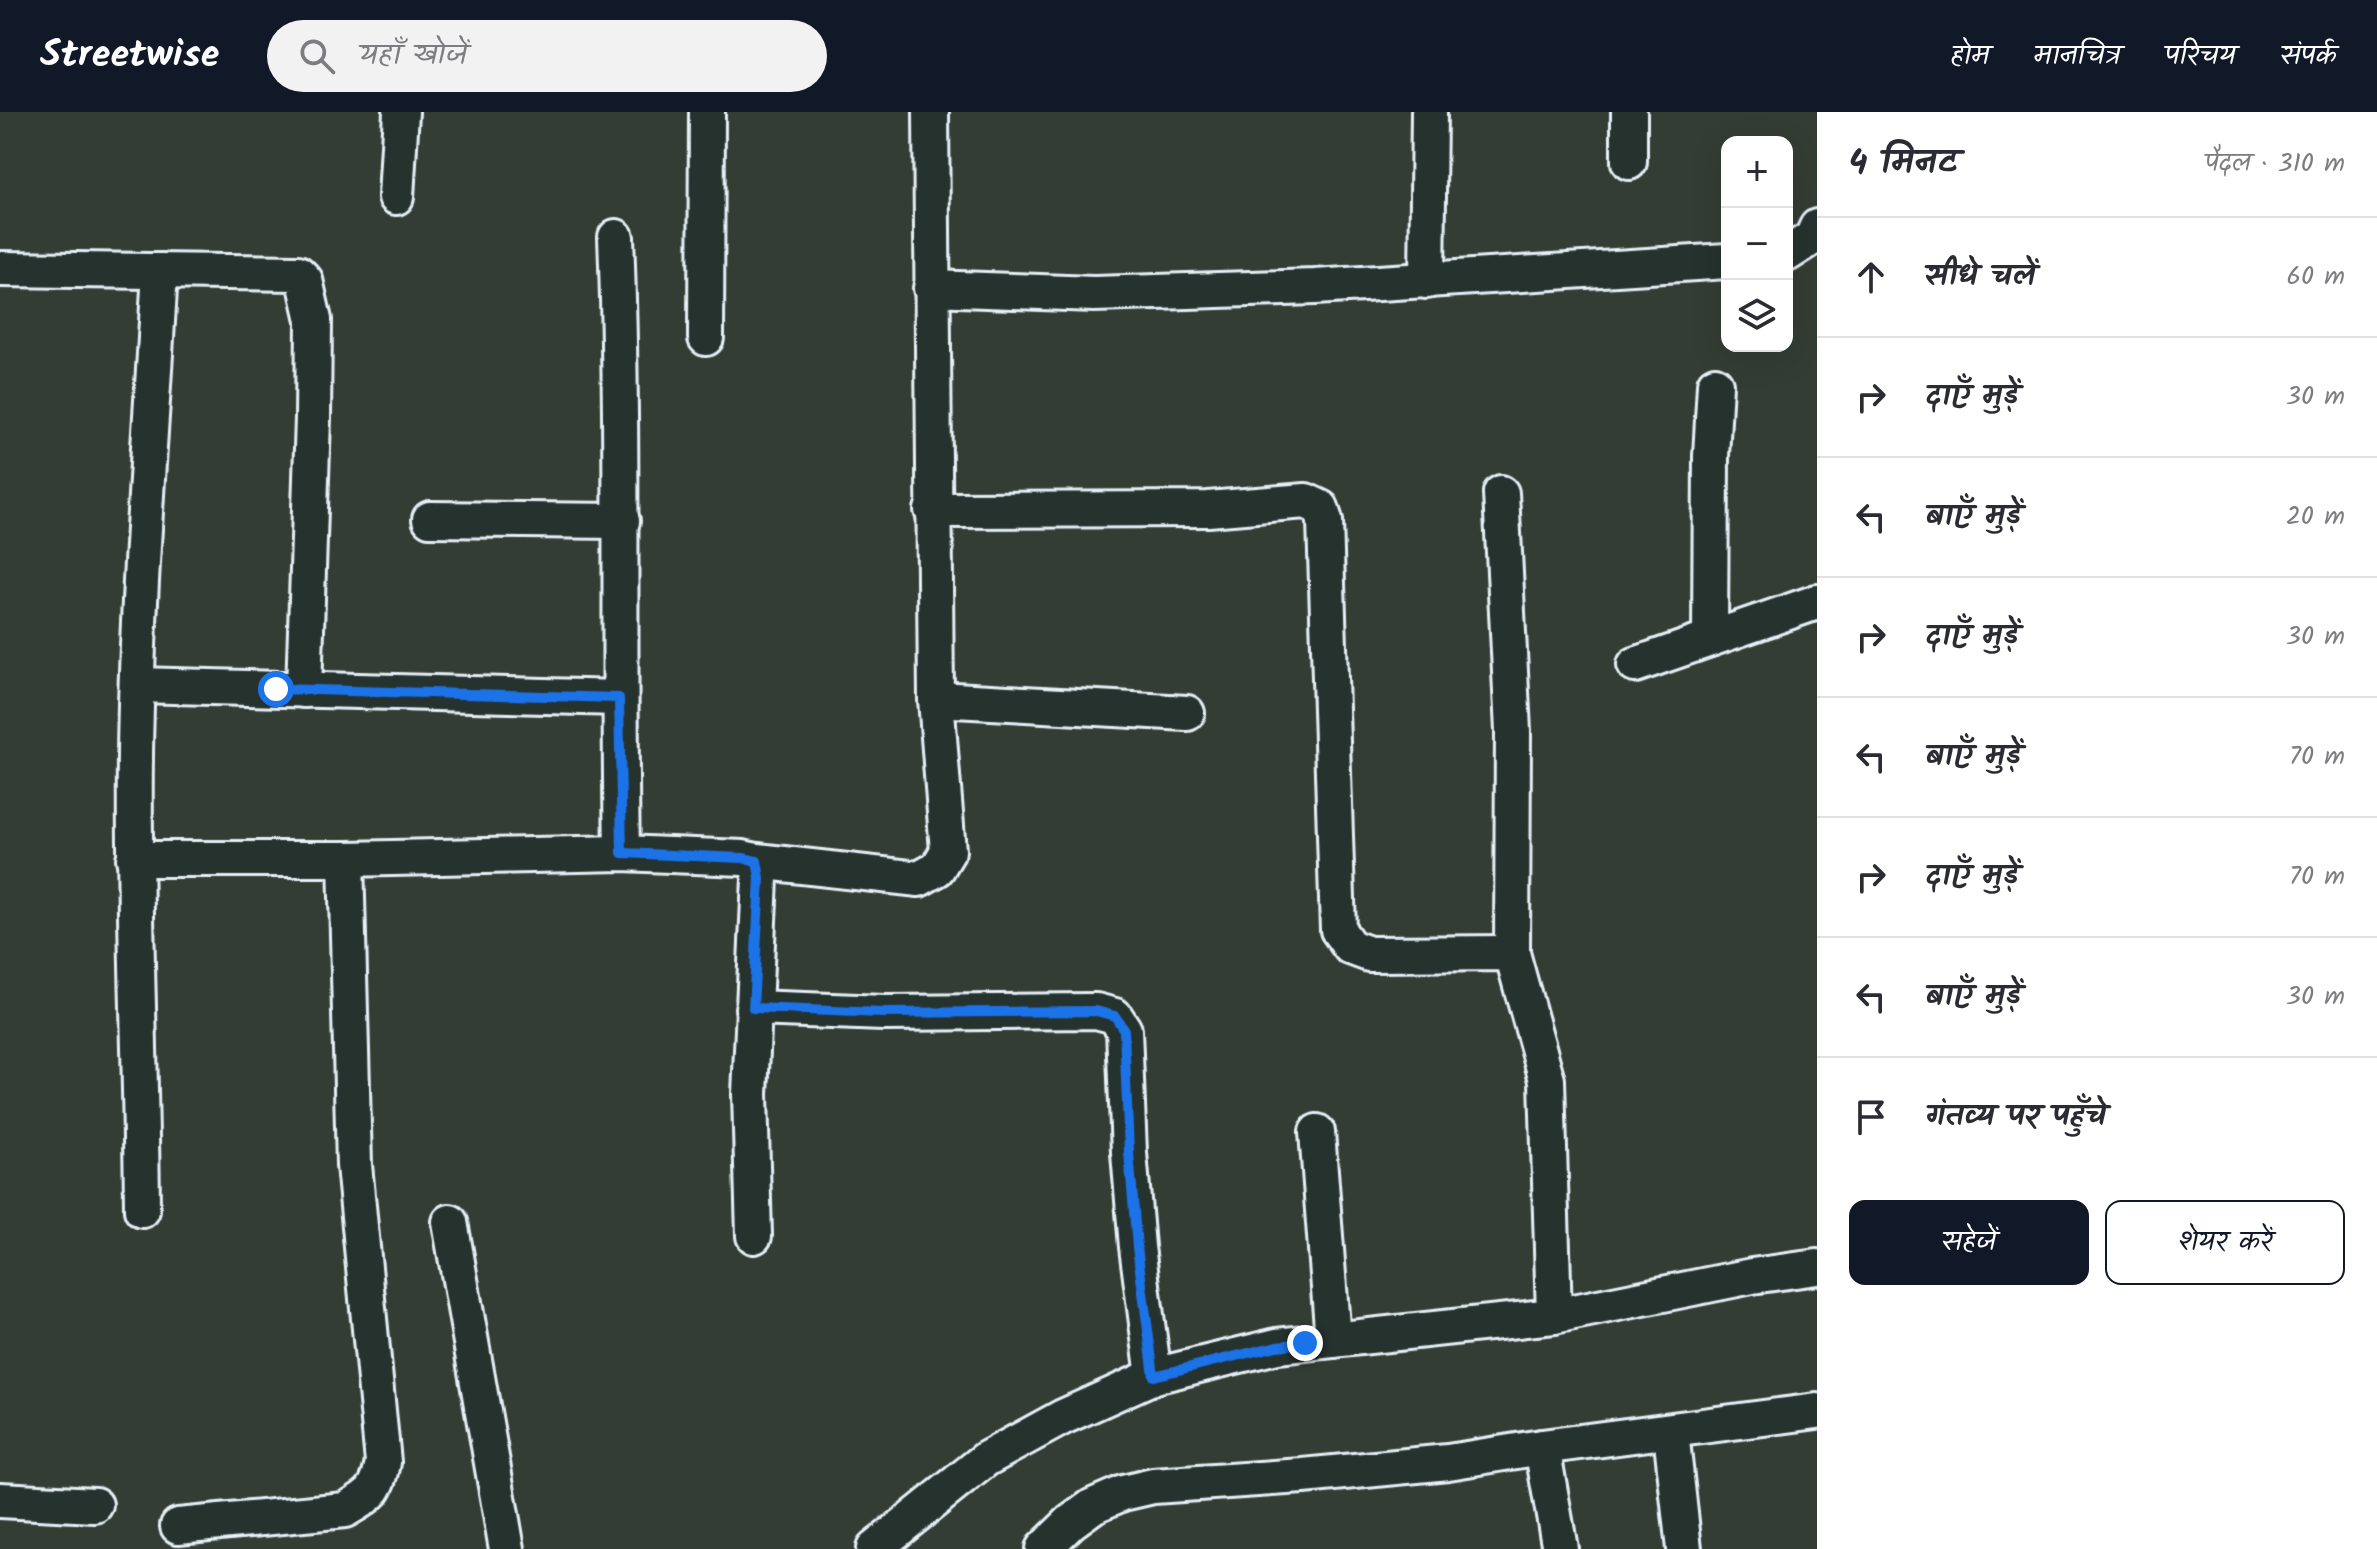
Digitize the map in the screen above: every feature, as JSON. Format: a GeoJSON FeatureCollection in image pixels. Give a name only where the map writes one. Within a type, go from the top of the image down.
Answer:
{"type":"FeatureCollection","features":[{"type":"Feature","properties":{"kind":"street"},"geometry":{"type":"LineString","coordinates":[[396,197],[401,112]]}},
{"type":"Feature","properties":{"kind":"street"},"geometry":{"type":"LineString","coordinates":[[706,338],[707,112]]}},
{"type":"Feature","properties":{"kind":"street"},"geometry":{"type":"LineString","coordinates":[[134,859],[346,859],[622,853],[743,858],[919,879],[937,869],[948,851],[936,699],[931,112]]}},
{"type":"Feature","properties":{"kind":"street"},"geometry":{"type":"LineString","coordinates":[[1427,281],[1429,112]]}},
{"type":"Feature","properties":{"kind":"street"},"geometry":{"type":"LineString","coordinates":[[1629,112],[1629,162]]}},
{"type":"Feature","properties":{"kind":"street"},"geometry":{"type":"LineString","coordinates":[[1793,250],[1812,238],[1817,227]]}},
{"type":"Feature","properties":{"kind":"street"},"geometry":{"type":"LineString","coordinates":[[616,237],[621,365],[619,698],[622,853]]}},
{"type":"Feature","properties":{"kind":"street"},"geometry":{"type":"LineString","coordinates":[[931,288],[1094,294],[1427,281],[1721,261]]}},
{"type":"Feature","properties":{"kind":"street"},"geometry":{"type":"LineString","coordinates":[[0,269],[298,273],[305,280],[314,320],[314,376],[304,690]]}},
{"type":"Feature","properties":{"kind":"street"},"geometry":{"type":"LineString","coordinates":[[142,1210],[134,859],[137,685],[160,271]]}},
{"type":"Feature","properties":{"kind":"street"},"geometry":{"type":"LineString","coordinates":[[1710,639],[1711,456],[1715,384]]}},
{"type":"Feature","properties":{"kind":"street"},"geometry":{"type":"LineString","coordinates":[[1501,493],[1513,731],[1512,953],[1547,1080],[1554,1316]]}},
{"type":"Feature","properties":{"kind":"street"},"geometry":{"type":"LineString","coordinates":[[932,510],[1208,509],[1306,501],[1321,508],[1325,521],[1338,930],[1350,947],[1369,954],[1512,953]]}},
{"type":"Feature","properties":{"kind":"street"},"geometry":{"type":"LineString","coordinates":[[430,519],[622,521]]}},
{"type":"Feature","properties":{"kind":"street"},"geometry":{"type":"LineString","coordinates":[[1635,665],[1817,602]]}},
{"type":"Feature","properties":{"kind":"street"},"geometry":{"type":"LineString","coordinates":[[137,685],[619,698]]}},
{"type":"Feature","properties":{"kind":"street"},"geometry":{"type":"LineString","coordinates":[[936,699],[1187,713]]}},
{"type":"Feature","properties":{"kind":"street"},"geometry":{"type":"LineString","coordinates":[[178,1526],[345,1510],[379,1485],[383,1462],[354,1165],[346,859]]}},
{"type":"Feature","properties":{"kind":"street"},"geometry":{"type":"LineString","coordinates":[[754,1236],[750,1094],[760,878],[757,861]]}},
{"type":"Feature","properties":{"kind":"street"},"geometry":{"type":"LineString","coordinates":[[753,1008],[899,1013],[1096,1011],[1115,1016],[1124,1030],[1137,1247],[1154,1376]]}},
{"type":"Feature","properties":{"kind":"street"},"geometry":{"type":"LineString","coordinates":[[1317,1132],[1333,1340]]}},
{"type":"Feature","properties":{"kind":"street"},"geometry":{"type":"LineString","coordinates":[[450,1222],[507,1549]]}},
{"type":"Feature","properties":{"kind":"street"},"geometry":{"type":"LineString","coordinates":[[874,1549],[986,1459],[1063,1417],[1154,1376],[1277,1346],[1554,1316],[1752,1276],[1817,1267]]}},
{"type":"Feature","properties":{"kind":"street"},"geometry":{"type":"LineString","coordinates":[[1043,1549],[1093,1506],[1123,1493],[1153,1486],[1419,1465],[1817,1411]]}},
{"type":"Feature","properties":{"kind":"street"},"geometry":{"type":"LineString","coordinates":[[1671,1432],[1684,1549]]}},
{"type":"Feature","properties":{"kind":"street"},"geometry":{"type":"LineString","coordinates":[[1542,1447],[1560,1549]]}},
{"type":"Feature","properties":{"kind":"street"},"geometry":{"type":"LineString","coordinates":[[0,1500],[95,1505]]}},
{"type":"Feature","properties":{"kind":"route"},"geometry":{"type":"LineString","coordinates":[[276,689],[619,698],[622,853],[757,861],[760,878],[753,1008],[884,1013],[1096,1011],[1115,1016],[1124,1030],[1137,1247],[1154,1376],[1277,1346],[1305,1343]]}}]}
